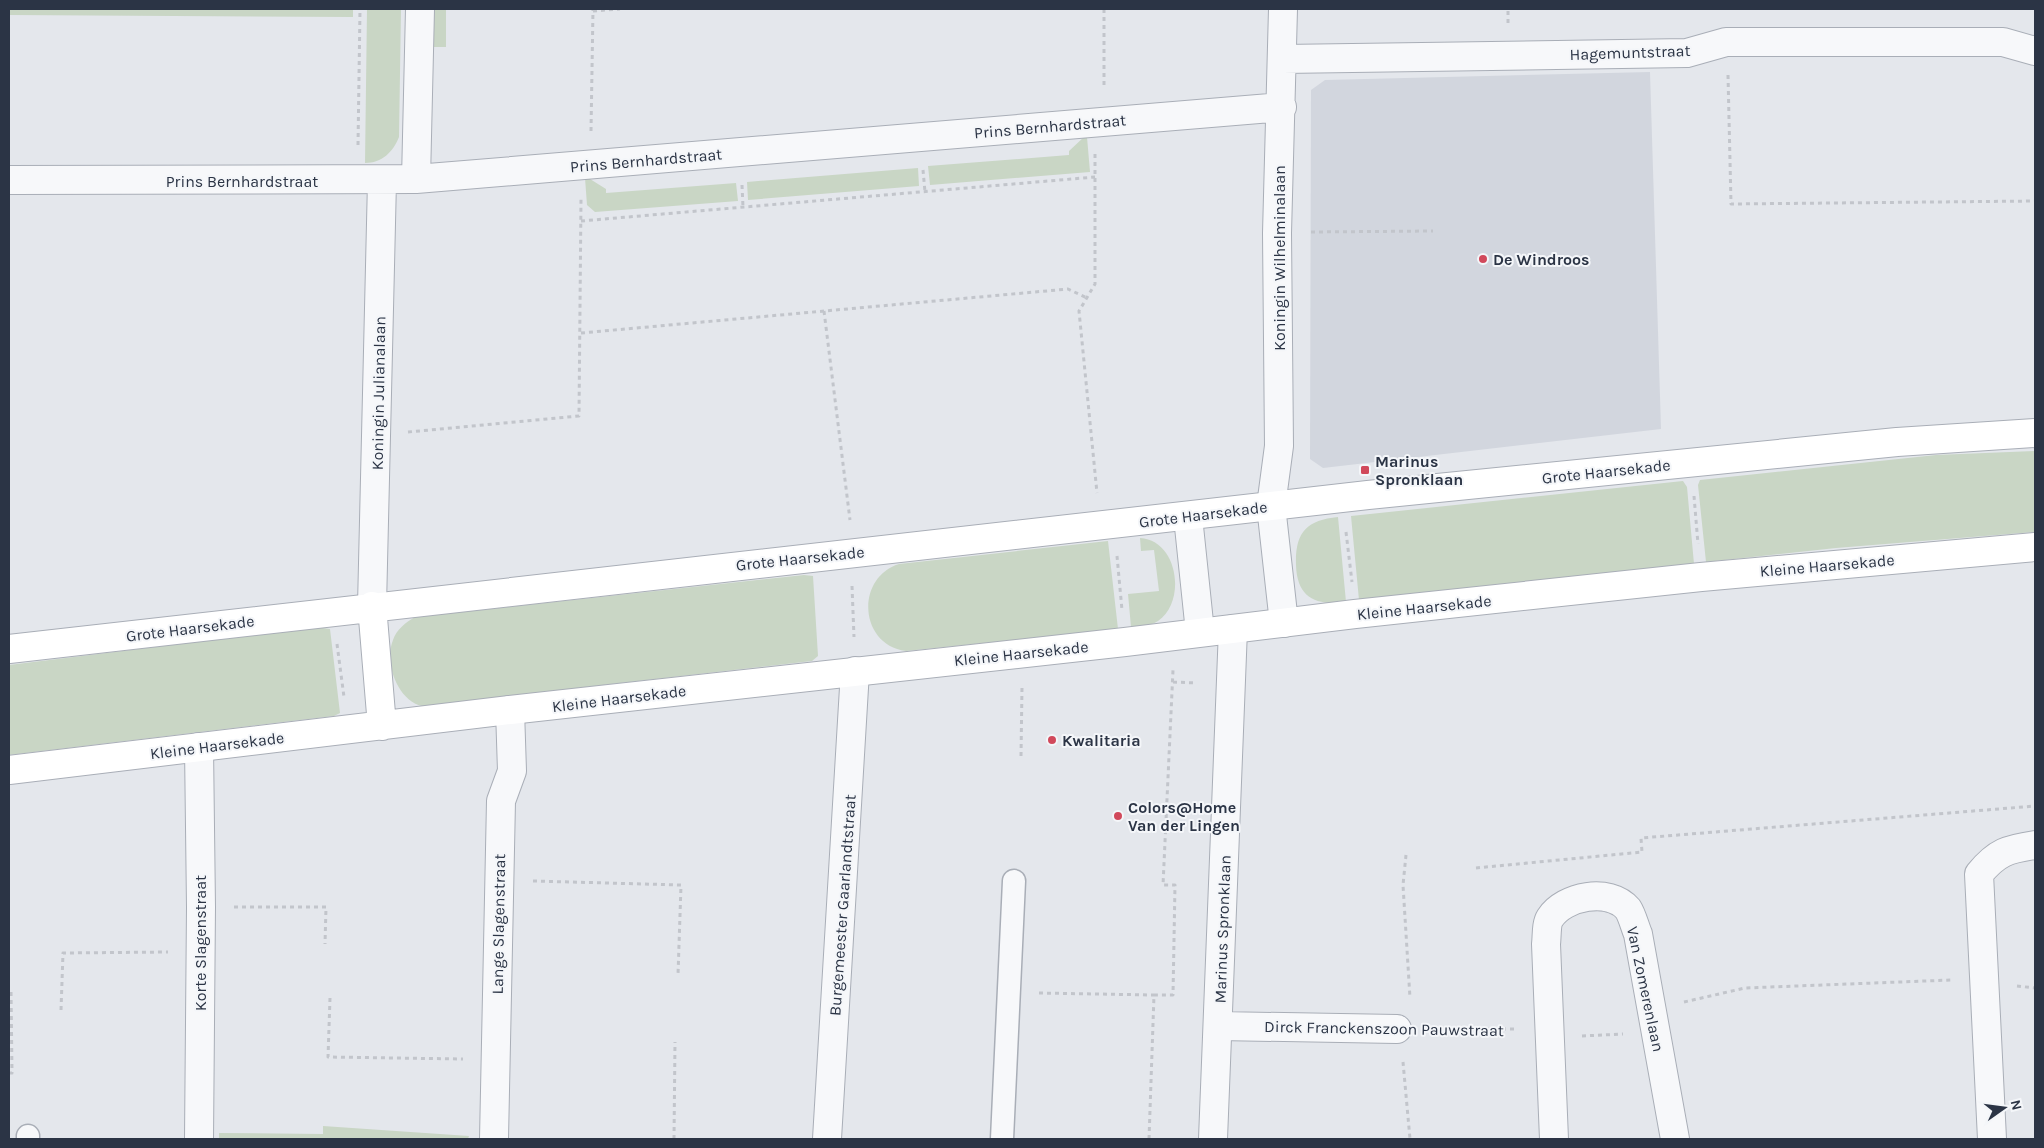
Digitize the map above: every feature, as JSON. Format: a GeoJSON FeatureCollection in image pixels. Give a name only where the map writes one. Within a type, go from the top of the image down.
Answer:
{"type":"FeatureCollection","features":[{"type":"Feature","properties":{"kind":"street"},"geometry":{"type":"LineString","coordinates":[[416,179],[420,9]]}},
{"type":"Feature","properties":{"kind":"street","name":"Koningin Wilhelminalaan"},"geometry":{"type":"LineString","coordinates":[[1283,9],[1282,107],[1277,232],[1279,446],[1271,506],[1284,623]]}},
{"type":"Feature","properties":{"kind":"street","name":"Hagemuntstraat"},"geometry":{"type":"LineString","coordinates":[[1282,59],[1687,53],[1726,42],[2003,42],[2035,51]]}},
{"type":"Feature","properties":{"kind":"street","name":"Prins Bernhardstraat"},"geometry":{"type":"LineString","coordinates":[[9,180],[370,181],[416,179],[1282,107]]}},
{"type":"Feature","properties":{"kind":"street","name":"Koningin Julianalaan"},"geometry":{"type":"LineString","coordinates":[[370,181],[377,435],[372,606]]}},
{"type":"Feature","properties":{"kind":"street","name":"Grote Haarsekade"},"geometry":{"type":"LineString","coordinates":[[9,649],[372,606],[851,552],[1188,517],[1271,506],[1897,442],[2035,433]]}},
{"type":"Feature","properties":{"kind":"street"},"geometry":{"type":"LineString","coordinates":[[1188,517],[1200,632]]}},
{"type":"Feature","properties":{"kind":"street","name":"Kleine Haarsekade"},"geometry":{"type":"LineString","coordinates":[[9,770],[510,710],[1126,642],[1355,614],[1701,576],[2035,547]]}},
{"type":"Feature","properties":{"kind":"street"},"geometry":{"type":"LineString","coordinates":[[372,606],[382,726]]}},
{"type":"Feature","properties":{"kind":"street","name":"Marinus Spronklaan"},"geometry":{"type":"LineString","coordinates":[[1213,1139],[1233,628]]}},
{"type":"Feature","properties":{"kind":"street","name":"Burgemeester Gaarlandtstraat"},"geometry":{"type":"LineString","coordinates":[[827,1139],[855,671]]}},
{"type":"Feature","properties":{"kind":"street","name":"Lange Slagenstraat"},"geometry":{"type":"LineString","coordinates":[[494,1139],[494,1059],[501,801],[512,771],[510,710]]}},
{"type":"Feature","properties":{"kind":"street","name":"Korte Slagenstraat"},"geometry":{"type":"LineString","coordinates":[[198,747],[201,907],[199,1139]]}},
{"type":"Feature","properties":{"kind":"street"},"geometry":{"type":"LineString","coordinates":[[1992,1139],[1979,874],[1993,858],[2011,849],[2035,845]]}},
{"type":"Feature","properties":{"kind":"street","name":"Van Zomerenlaan"},"geometry":{"type":"LineString","coordinates":[[1554,1139],[1546,944],[1548,919],[1562,904],[1584,897],[1611,897],[1628,909],[1638,934],[1675,1139]]}},
{"type":"Feature","properties":{"kind":"street","name":"Dirck Franckenszoon Pauwstraat"},"geometry":{"type":"LineString","coordinates":[[1218,1026],[1403,1029]]}},
{"type":"Feature","properties":{"kind":"lane"},"geometry":{"type":"LineString","coordinates":[[1002,1139],[1014,881]]}},
{"type":"Feature","properties":{"kind":"path"},"geometry":{"type":"LineString","coordinates":[[360,9],[370,181]]}},
{"type":"Feature","properties":{"kind":"path"},"geometry":{"type":"LineString","coordinates":[[377,435],[579,416],[581,221],[586,165],[593,10],[620,9]]}},
{"type":"Feature","properties":{"kind":"path"},"geometry":{"type":"LineString","coordinates":[[1104,9],[1104,122],[1095,139],[1095,284],[1079,311],[1098,503],[1113,524],[1126,642]]}},
{"type":"Feature","properties":{"kind":"path"},"geometry":{"type":"LineString","coordinates":[[1726,42],[1731,204],[2035,201]]}},
{"type":"Feature","properties":{"kind":"path"},"geometry":{"type":"LineString","coordinates":[[581,221],[1095,177]]}},
{"type":"Feature","properties":{"kind":"path"},"geometry":{"type":"LineString","coordinates":[[1277,232],[1433,231]]}},
{"type":"Feature","properties":{"kind":"path"},"geometry":{"type":"LineString","coordinates":[[581,333],[1068,289],[1087,298]]}},
{"type":"Feature","properties":{"kind":"path"},"geometry":{"type":"LineString","coordinates":[[824,311],[850,524],[855,671]]}},
{"type":"Feature","properties":{"kind":"path"},"geometry":{"type":"LineString","coordinates":[[1691,463],[1701,576]]}},
{"type":"Feature","properties":{"kind":"path"},"geometry":{"type":"LineString","coordinates":[[1342,499],[1355,614]]}},
{"type":"Feature","properties":{"kind":"path"},"geometry":{"type":"LineString","coordinates":[[333,611],[348,730]]}},
{"type":"Feature","properties":{"kind":"path"},"geometry":{"type":"LineString","coordinates":[[1009,993],[1173,995],[1175,885],[1163,885],[1174,664]]}},
{"type":"Feature","properties":{"kind":"path"},"geometry":{"type":"LineString","coordinates":[[1021,756],[1022,680]]}},
{"type":"Feature","properties":{"kind":"path"},"geometry":{"type":"LineString","coordinates":[[1476,868],[1642,852],[1641,838],[2035,806]]}},
{"type":"Feature","properties":{"kind":"path"},"geometry":{"type":"LineString","coordinates":[[1406,855],[1403,885],[1403,1029],[1410,1139]]}},
{"type":"Feature","properties":{"kind":"path"},"geometry":{"type":"LineString","coordinates":[[525,881],[681,885],[678,975]]}},
{"type":"Feature","properties":{"kind":"path"},"geometry":{"type":"LineString","coordinates":[[201,907],[326,906],[326,944]]}},
{"type":"Feature","properties":{"kind":"path"},"geometry":{"type":"LineString","coordinates":[[61,1010],[63,953],[201,952]]}},
{"type":"Feature","properties":{"kind":"path"},"geometry":{"type":"LineString","coordinates":[[1550,1033],[1590,1037],[1637,1033],[1671,1004],[1745,988],[1952,980],[1984,983]]}},
{"type":"Feature","properties":{"kind":"path"},"geometry":{"type":"LineString","coordinates":[[9,1073],[12,1073],[11,991]]}},
{"type":"Feature","properties":{"kind":"path"},"geometry":{"type":"LineString","coordinates":[[1150,1139],[1154,995]]}},
{"type":"Feature","properties":{"kind":"path"},"geometry":{"type":"LineString","coordinates":[[330,998],[328,1058],[494,1059]]}},
{"type":"Feature","properties":{"kind":"path","name":"Dirck Franckenszoon Pauwstraat"},"geometry":{"type":"LineString","coordinates":[[1403,1029],[1516,1029],[1550,1033]]}},
{"type":"Feature","properties":{"kind":"path"},"geometry":{"type":"LineString","coordinates":[[674,1139],[675,1042]]}},
{"type":"Feature","properties":{"kind":"shaded area","name":"De Windroos"},"geometry":{"type":"Polygon","coordinates":[[[1650,72],[1661,429],[1323,468],[1310,459],[1311,90],[1325,80],[1650,72]]]}},
{"type":"Feature","properties":{"kind":"green space"},"geometry":{"type":"Polygon","coordinates":[[[9,9],[353,9],[353,17],[9,15],[9,9]]]}},
{"type":"Feature","properties":{"kind":"green space"},"geometry":{"type":"Polygon","coordinates":[[[367,9],[401,9],[399,137],[394,147],[386,156],[377,161],[365,163],[367,9]]]}},
{"type":"Feature","properties":{"kind":"green space"},"geometry":{"type":"Polygon","coordinates":[[[433,9],[446,9],[446,47],[432,47],[433,9]]]}},
{"type":"Feature","properties":{"kind":"green space"},"geometry":{"type":"Polygon","coordinates":[[[1084,137],[1087,137],[1090,172],[930,185],[928,166],[1069,155],[1069,151],[1084,137]]]}},
{"type":"Feature","properties":{"kind":"green space"},"geometry":{"type":"Polygon","coordinates":[[[918,168],[919,186],[748,200],[747,182],[918,168]]]}},
{"type":"Feature","properties":{"kind":"green space"},"geometry":{"type":"Polygon","coordinates":[[[585,178],[606,189],[606,193],[736,183],[738,201],[595,212],[587,205],[585,178]]]}},
{"type":"Feature","properties":{"kind":"green space"},"geometry":{"type":"Polygon","coordinates":[[[2035,451],[2035,532],[1836,548],[1706,562],[1698,485],[1700,480],[1936,455],[2035,451]]]}},
{"type":"Feature","properties":{"kind":"green space"},"geometry":{"type":"Polygon","coordinates":[[[1683,481],[1687,487],[1694,564],[1359,600],[1351,516],[1683,481]]]}},
{"type":"Feature","properties":{"kind":"green space"},"geometry":{"type":"Polygon","coordinates":[[[1338,517],[1346,602],[1326,603],[1317,601],[1304,592],[1297,576],[1296,554],[1300,537],[1310,525],[1318,521],[1338,517]]]}},
{"type":"Feature","properties":{"kind":"green space"},"geometry":{"type":"Polygon","coordinates":[[[1140,538],[1153,541],[1163,549],[1170,560],[1175,586],[1173,600],[1167,612],[1158,621],[1145,626],[1131,627],[1128,594],[1159,591],[1154,550],[1141,551],[1140,538]]]}},
{"type":"Feature","properties":{"kind":"green space"},"geometry":{"type":"Polygon","coordinates":[[[1108,541],[1118,629],[906,651],[890,646],[879,637],[872,625],[868,610],[869,596],[875,583],[885,572],[899,564],[1108,541]]]}},
{"type":"Feature","properties":{"kind":"green space"},"geometry":{"type":"Polygon","coordinates":[[[804,575],[813,576],[818,656],[812,661],[422,706],[413,702],[399,688],[392,669],[390,659],[393,640],[402,627],[415,617],[804,575]]]}},
{"type":"Feature","properties":{"kind":"green space"},"geometry":{"type":"Polygon","coordinates":[[[316,627],[330,629],[340,713],[334,716],[9,755],[9,665],[316,627]]]}},
{"type":"Feature","properties":{"kind":"green space"},"geometry":{"type":"Polygon","coordinates":[[[323,1126],[469,1136],[468,1139],[219,1139],[219,1133],[323,1134],[323,1126]]]}},
{"type":"Feature","properties":{"kind":"place","name":"De Windroos"},"geometry":{"type":"Point","coordinates":[1483,259]}},
{"type":"Feature","properties":{"kind":"place","name":"Marinus Spronklaan"},"geometry":{"type":"Point","coordinates":[1365,470]}},
{"type":"Feature","properties":{"kind":"place","name":"Kwalitaria"},"geometry":{"type":"Point","coordinates":[1052,740]}},
{"type":"Feature","properties":{"kind":"place","name":"Colors@Home Van der Lingen"},"geometry":{"type":"Point","coordinates":[1118,816]}}]}
